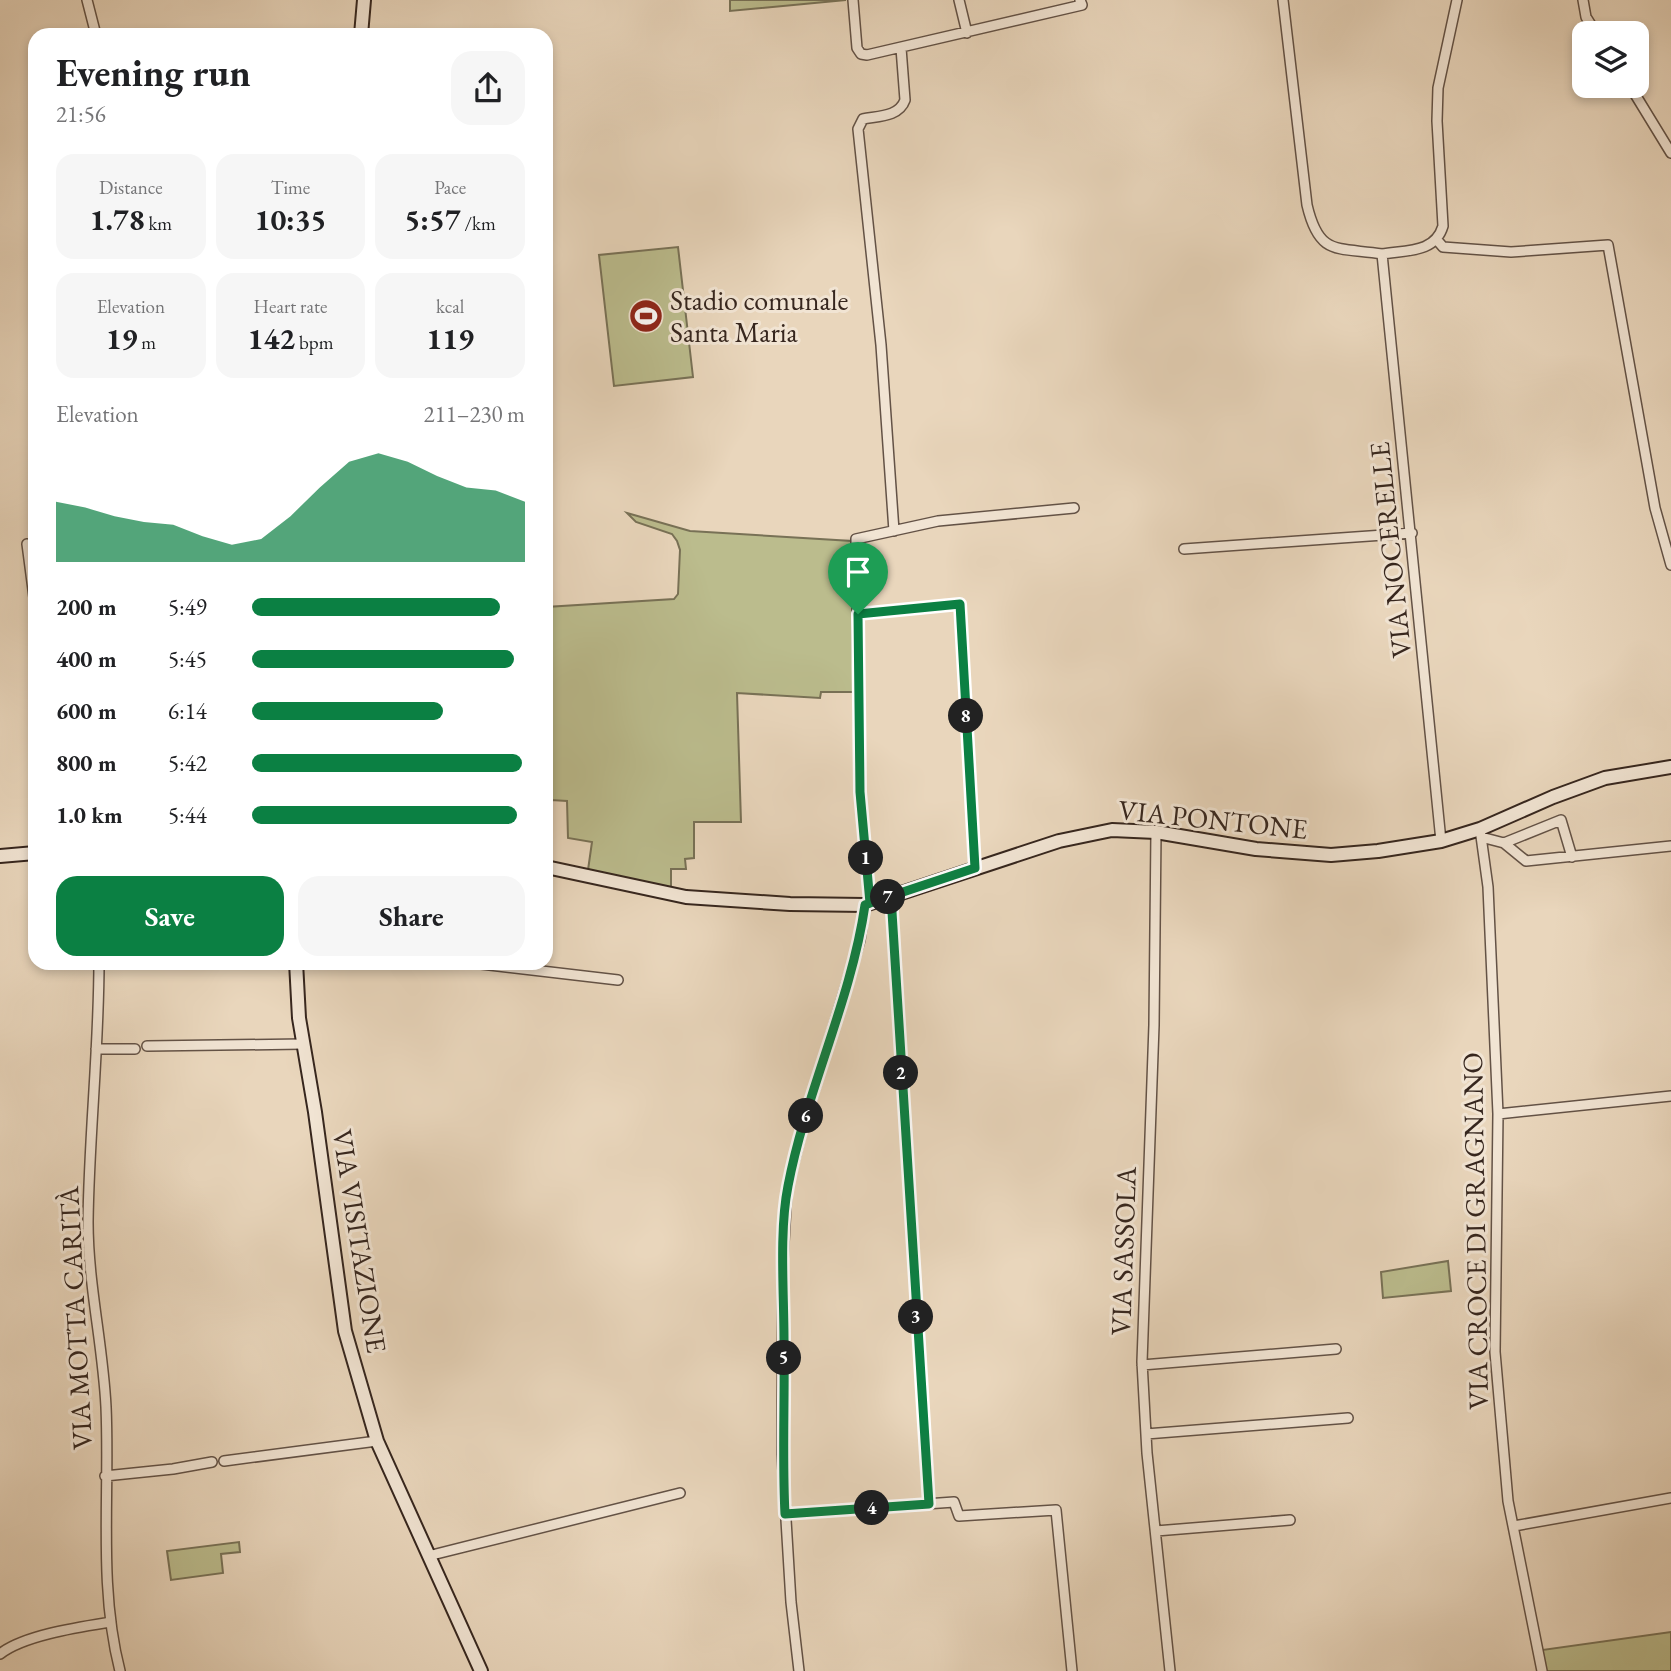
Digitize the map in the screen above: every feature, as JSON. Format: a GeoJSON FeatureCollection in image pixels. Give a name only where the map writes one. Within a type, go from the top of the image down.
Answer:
{"type":"FeatureCollection","features":[{"type":"Feature","properties":{"kind":"street"},"geometry":{"type":"LineString","coordinates":[[87,0],[94,28]]}},
{"type":"Feature","properties":{"kind":"street"},"geometry":{"type":"LineString","coordinates":[[361,28],[364,0]]}},
{"type":"Feature","properties":{"kind":"street"},"geometry":{"type":"LineString","coordinates":[[853,0],[857,48],[861,54],[867,55],[1082,5],[1080,0]]}},
{"type":"Feature","properties":{"kind":"street"},"geometry":{"type":"LineString","coordinates":[[960,0],[967,33]]}},
{"type":"Feature","properties":{"kind":"street"},"geometry":{"type":"LineString","coordinates":[[1283,0],[1312,228],[1316,236],[1333,246],[1382,254],[1429,246],[1437,240],[1443,226],[1437,121],[1438,88],[1457,0]]}},
{"type":"Feature","properties":{"kind":"street"},"geometry":{"type":"LineString","coordinates":[[1583,0],[1588,21]]}},
{"type":"Feature","properties":{"kind":"street"},"geometry":{"type":"LineString","coordinates":[[894,531],[880,333],[858,130],[863,119],[896,113],[902,108],[905,100],[901,48]]}},
{"type":"Feature","properties":{"kind":"street"},"geometry":{"type":"LineString","coordinates":[[1637,98],[1671,153]]}},
{"type":"Feature","properties":{"kind":"street"},"geometry":{"type":"LineString","coordinates":[[1437,240],[1443,247],[1511,252],[1608,245],[1656,508],[1671,565]]}},
{"type":"Feature","properties":{"kind":"street","name":"VIA NOCERELLE"},"geometry":{"type":"LineString","coordinates":[[1382,254],[1441,841]]}},
{"type":"Feature","properties":{"kind":"street"},"geometry":{"type":"LineString","coordinates":[[799,1671],[782,1454],[783,1259],[787,1189],[801,1133],[860,940],[867,904],[860,792],[856,539],[938,521],[1074,508]]}},
{"type":"Feature","properties":{"kind":"street"},"geometry":{"type":"LineString","coordinates":[[1184,549],[1412,533]]}},
{"type":"Feature","properties":{"kind":"street"},"geometry":{"type":"LineString","coordinates":[[27,544],[28,552]]}},
{"type":"Feature","properties":{"kind":"street"},"geometry":{"type":"LineString","coordinates":[[858,614],[960,604],[975,868]]}},
{"type":"Feature","properties":{"kind":"street","name":"VIA PONTONE"},"geometry":{"type":"LineString","coordinates":[[553,868],[686,897],[790,904],[867,904],[1076,837],[1112,830],[1156,832],[1256,849],[1331,855],[1378,852],[1481,833],[1553,797],[1605,778],[1671,767]]}},
{"type":"Feature","properties":{"kind":"street"},"geometry":{"type":"LineString","coordinates":[[1504,843],[1561,820],[1572,857]]}},
{"type":"Feature","properties":{"kind":"street","name":"VIA SASSOLA"},"geometry":{"type":"LineString","coordinates":[[1156,832],[1154,1024],[1142,1365],[1146,1434],[1170,1671]]}},
{"type":"Feature","properties":{"kind":"street"},"geometry":{"type":"LineString","coordinates":[[1481,833],[1504,843],[1526,861],[1671,846]]}},
{"type":"Feature","properties":{"kind":"street","name":"VIA CROCE DI GRAGNANO"},"geometry":{"type":"LineString","coordinates":[[1481,833],[1488,887],[1498,1114],[1495,1352],[1508,1501],[1542,1671]]}},
{"type":"Feature","properties":{"kind":"street"},"geometry":{"type":"LineString","coordinates":[[0,856],[28,854]]}},
{"type":"Feature","properties":{"kind":"street"},"geometry":{"type":"LineString","coordinates":[[891,896],[929,1504]]}},
{"type":"Feature","properties":{"kind":"street","name":"VIA MOTTA CARITÀ"},"geometry":{"type":"LineString","coordinates":[[99,970],[88,1223],[90,1273],[106,1406],[105,1476],[111,1622],[121,1671]]}},
{"type":"Feature","properties":{"kind":"street","name":"VIA VISITAZIONE"},"geometry":{"type":"LineString","coordinates":[[297,970],[303,1044],[345,1331],[377,1441],[481,1671]]}},
{"type":"Feature","properties":{"kind":"street"},"geometry":{"type":"LineString","coordinates":[[532,970],[618,980]]}},
{"type":"Feature","properties":{"kind":"street"},"geometry":{"type":"LineString","coordinates":[[147,1046],[303,1044]]}},
{"type":"Feature","properties":{"kind":"street"},"geometry":{"type":"LineString","coordinates":[[96,1049],[135,1049]]}},
{"type":"Feature","properties":{"kind":"street"},"geometry":{"type":"LineString","coordinates":[[1498,1114],[1671,1096]]}},
{"type":"Feature","properties":{"kind":"street"},"geometry":{"type":"LineString","coordinates":[[1142,1365],[1336,1349]]}},
{"type":"Feature","properties":{"kind":"street"},"geometry":{"type":"LineString","coordinates":[[1146,1434],[1348,1418]]}},
{"type":"Feature","properties":{"kind":"street"},"geometry":{"type":"LineString","coordinates":[[224,1461],[377,1441]]}},
{"type":"Feature","properties":{"kind":"street"},"geometry":{"type":"LineString","coordinates":[[105,1476],[212,1462]]}},
{"type":"Feature","properties":{"kind":"street"},"geometry":{"type":"LineString","coordinates":[[428,1556],[680,1493]]}},
{"type":"Feature","properties":{"kind":"street"},"geometry":{"type":"LineString","coordinates":[[1514,1525],[1671,1498]]}},
{"type":"Feature","properties":{"kind":"street"},"geometry":{"type":"LineString","coordinates":[[785,1514],[954,1502],[959,1516],[1056,1510],[1072,1671]]}},
{"type":"Feature","properties":{"kind":"street"},"geometry":{"type":"LineString","coordinates":[[1156,1531],[1290,1520]]}},
{"type":"Feature","properties":{"kind":"street"},"geometry":{"type":"LineString","coordinates":[[0,1654],[8,1648],[34,1639],[111,1622]]}},
{"type":"Feature","properties":{"kind":"green space"},"geometry":{"type":"Polygon","coordinates":[[[730,0],[846,0],[730,11],[730,0]]]}},
{"type":"Feature","properties":{"kind":"green space","name":"Stadio comunale Santa Maria"},"geometry":{"type":"Polygon","coordinates":[[[678,247],[693,377],[614,386],[599,255],[678,247]]]}},
{"type":"Feature","properties":{"kind":"green space"},"geometry":{"type":"Polygon","coordinates":[[[627,513],[690,531],[852,541],[857,692],[821,692],[820,698],[737,693],[741,822],[694,822],[694,858],[685,859],[686,869],[671,869],[671,888],[588,870],[592,842],[568,838],[567,801],[553,800],[553,607],[674,599],[678,594],[680,550],[677,541],[672,534],[636,522],[627,513]]]}},
{"type":"Feature","properties":{"kind":"green space"},"geometry":{"type":"Polygon","coordinates":[[[1448,1261],[1451,1291],[1383,1298],[1381,1272],[1448,1261]]]}},
{"type":"Feature","properties":{"kind":"green space"},"geometry":{"type":"Polygon","coordinates":[[[239,1542],[240,1552],[221,1554],[223,1573],[171,1580],[167,1551],[239,1542]]]}},
{"type":"Feature","properties":{"kind":"green space"},"geometry":{"type":"Polygon","coordinates":[[[1671,1632],[1671,1671],[1546,1671],[1542,1650],[1671,1632]]]}},
{"type":"Feature","properties":{"kind":"place","name":"Stadio comunale Santa Maria"},"geometry":{"type":"Point","coordinates":[646,316]}},
{"type":"Feature","properties":{"kind":"route"},"geometry":{"type":"LineString","coordinates":[[858,614],[860,792],[870,903],[891,896],[918,1357],[929,1504],[785,1514],[782,1454],[783,1259],[787,1189],[801,1133],[860,940],[865,905],[870,903],[975,868],[960,604],[858,614]]}}]}
